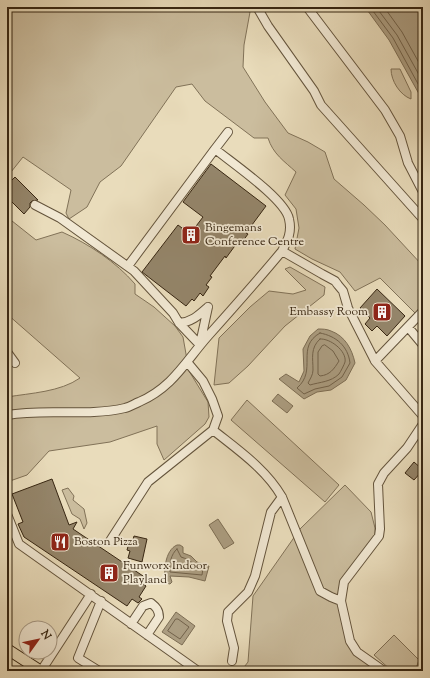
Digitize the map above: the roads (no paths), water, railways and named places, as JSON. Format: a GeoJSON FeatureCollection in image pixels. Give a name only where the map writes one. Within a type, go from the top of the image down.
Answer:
{"type":"FeatureCollection","features":[{"type":"Feature","properties":{"kind":"main road"},"geometry":{"type":"LineString","coordinates":[[7,649],[41,671]]}},
{"type":"Feature","properties":{"kind":"lane"},"geometry":{"type":"LineString","coordinates":[[256,7],[314,91],[321,104],[423,219]]}},
{"type":"Feature","properties":{"kind":"lane"},"geometry":{"type":"LineString","coordinates":[[308,7],[385,110],[400,136],[410,167],[423,192]]}},
{"type":"Feature","properties":{"kind":"lane"},"geometry":{"type":"LineString","coordinates":[[128,266],[228,132]]}},
{"type":"Feature","properties":{"kind":"lane"},"geometry":{"type":"LineString","coordinates":[[7,415],[22,412],[108,411],[127,408],[148,398],[167,385],[188,363],[200,345],[282,252],[291,234],[289,218],[274,196],[214,149]]}},
{"type":"Feature","properties":{"kind":"lane"},"geometry":{"type":"LineString","coordinates":[[35,205],[60,218],[134,271],[200,345]]}},
{"type":"Feature","properties":{"kind":"lane"},"geometry":{"type":"LineString","coordinates":[[282,252],[335,281],[342,292],[348,308],[375,362],[423,416]]}},
{"type":"Feature","properties":{"kind":"lane"},"geometry":{"type":"LineString","coordinates":[[179,323],[194,319],[208,306],[200,345]]}},
{"type":"Feature","properties":{"kind":"lane"},"geometry":{"type":"LineString","coordinates":[[375,362],[423,311]]}},
{"type":"Feature","properties":{"kind":"lane"},"geometry":{"type":"LineString","coordinates":[[408,327],[423,345]]}},
{"type":"Feature","properties":{"kind":"lane"},"geometry":{"type":"LineString","coordinates":[[7,352],[16,363]]}},
{"type":"Feature","properties":{"kind":"lane"},"geometry":{"type":"LineString","coordinates":[[110,541],[148,482],[213,430],[218,416],[212,399],[203,381],[188,363]]}},
{"type":"Feature","properties":{"kind":"lane"},"geometry":{"type":"LineString","coordinates":[[384,671],[357,652],[350,641],[341,601],[344,582],[379,536],[378,484],[384,473],[407,448],[423,424]]}},
{"type":"Feature","properties":{"kind":"lane"},"geometry":{"type":"LineString","coordinates":[[213,430],[259,468],[276,486],[282,497],[320,591],[341,601]]}},
{"type":"Feature","properties":{"kind":"lane"},"geometry":{"type":"LineString","coordinates":[[232,661],[234,648],[227,621],[228,612],[248,592],[255,576],[271,512],[282,497]]}},
{"type":"Feature","properties":{"kind":"lane"},"geometry":{"type":"LineString","coordinates":[[7,514],[19,544],[198,671]]}},
{"type":"Feature","properties":{"kind":"lane"},"geometry":{"type":"LineString","coordinates":[[41,671],[91,594]]}},
{"type":"Feature","properties":{"kind":"lane"},"geometry":{"type":"LineString","coordinates":[[98,671],[78,658],[101,601]]}},
{"type":"Feature","properties":{"kind":"lane"},"geometry":{"type":"LineString","coordinates":[[131,624],[143,606],[151,604],[157,608],[159,617],[147,635]]}},
{"type":"Feature","properties":{"kind":"lane"},"geometry":{"type":"LineString","coordinates":[[421,671],[423,667]]}},
{"type":"Feature","properties":{"kind":"water"},"geometry":{"type":"Polygon","coordinates":[[[365,7],[423,7],[423,101],[389,40],[365,7]]]}},
{"type":"Feature","properties":{"kind":"water"},"geometry":{"type":"Polygon","coordinates":[[[318,329],[329,330],[340,336],[350,348],[355,363],[346,380],[331,390],[317,392],[304,399],[279,379],[286,374],[299,382],[304,371],[303,349],[310,336],[318,329]]]}},
{"type":"Feature","properties":{"kind":"water"},"geometry":{"type":"Polygon","coordinates":[[[278,394],[293,406],[287,413],[272,401],[278,394]]]}},
{"type":"Feature","properties":{"kind":"water"},"geometry":{"type":"Polygon","coordinates":[[[218,519],[234,543],[224,549],[209,525],[218,519]]]}},
{"type":"Feature","properties":{"kind":"water"},"geometry":{"type":"Polygon","coordinates":[[[177,545],[183,547],[183,553],[191,556],[197,562],[209,566],[205,581],[189,577],[170,576],[172,582],[170,584],[166,583],[165,567],[167,556],[177,545]]]}},
{"type":"Feature","properties":{"kind":"water"},"geometry":{"type":"Polygon","coordinates":[[[176,612],[195,626],[182,645],[162,632],[176,612]]]}},
{"type":"Feature","properties":{"kind":"place","name":"Bingemans Conference Centre"},"geometry":{"type":"Point","coordinates":[191,235]}},
{"type":"Feature","properties":{"kind":"place","name":"Embassy Room"},"geometry":{"type":"Point","coordinates":[382,312]}},
{"type":"Feature","properties":{"kind":"place","name":"Boston Pizza"},"geometry":{"type":"Point","coordinates":[60,542]}},
{"type":"Feature","properties":{"kind":"place","name":"Funworx Indoor Playland"},"geometry":{"type":"Point","coordinates":[109,573]}}]}
